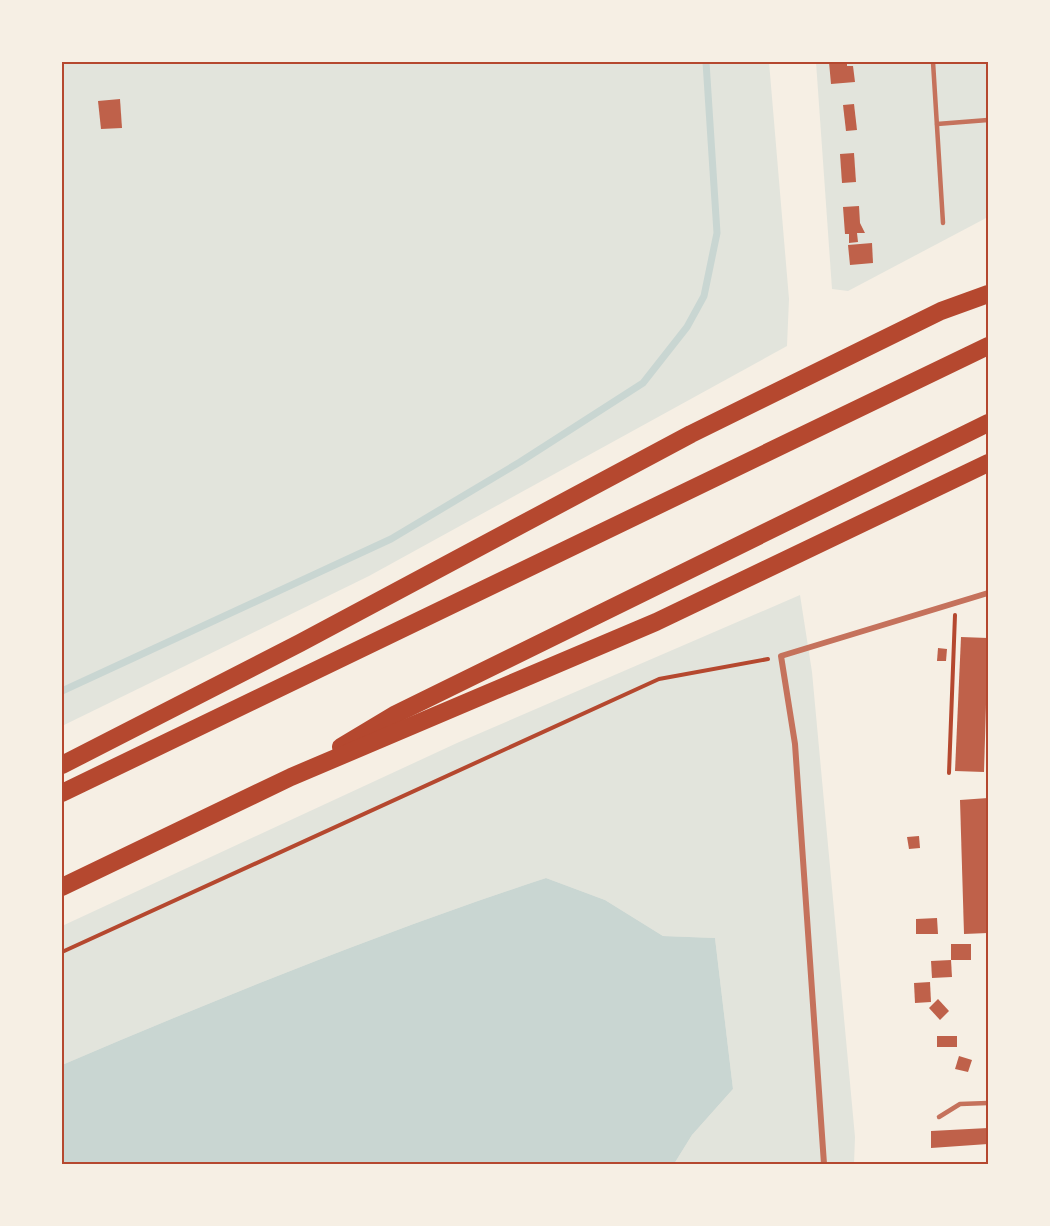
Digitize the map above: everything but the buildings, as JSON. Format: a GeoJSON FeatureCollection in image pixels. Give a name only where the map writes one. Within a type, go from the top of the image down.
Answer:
{"type":"FeatureCollection","features":[{"type":"Feature","properties":{"kind":"highway"},"geometry":{"type":"LineString","coordinates":[[62,765],[300,643],[691,434],[941,311],[988,294]]}},
{"type":"Feature","properties":{"kind":"highway"},"geometry":{"type":"LineString","coordinates":[[62,793],[988,346]]}},
{"type":"Feature","properties":{"kind":"highway"},"geometry":{"type":"LineString","coordinates":[[291,777],[396,714],[988,423]]}},
{"type":"Feature","properties":{"kind":"highway"},"geometry":{"type":"LineString","coordinates":[[62,888],[291,777],[656,622],[988,463]]}},
{"type":"Feature","properties":{"kind":"street"},"geometry":{"type":"LineString","coordinates":[[824,1164],[795,744],[781,656],[988,593]]}},
{"type":"Feature","properties":{"kind":"lane"},"geometry":{"type":"LineString","coordinates":[[933,62],[943,223]]}},
{"type":"Feature","properties":{"kind":"lane"},"geometry":{"type":"LineString","coordinates":[[937,124],[988,120]]}},
{"type":"Feature","properties":{"kind":"lane"},"geometry":{"type":"LineString","coordinates":[[939,1118],[960,1104],[988,1103]]}},
{"type":"Feature","properties":{"kind":"path"},"geometry":{"type":"LineString","coordinates":[[949,773],[956,618],[953,605]]}},
{"type":"Feature","properties":{"kind":"path"},"geometry":{"type":"LineString","coordinates":[[62,952],[659,679],[781,656]]}},
{"type":"Feature","properties":{"kind":"shaded area"},"geometry":{"type":"Polygon","coordinates":[[[62,62],[769,62],[789,299],[787,346],[369,576],[62,726],[62,62]]]}},
{"type":"Feature","properties":{"kind":"shaded area"},"geometry":{"type":"Polygon","coordinates":[[[816,62],[988,62],[988,217],[848,291],[832,289],[816,62]]]}},
{"type":"Feature","properties":{"kind":"shaded area"},"geometry":{"type":"Polygon","coordinates":[[[800,595],[812,672],[855,1137],[854,1164],[674,1164],[692,1135],[733,1089],[715,938],[663,936],[605,900],[546,878],[424,920],[302,966],[62,1065],[62,926],[457,743],[800,595]]]}},
{"type":"Feature","properties":{"kind":"shaded area"},"geometry":{"type":"Polygon","coordinates":[[[546,878],[605,900],[663,936],[715,938],[733,1089],[692,1135],[674,1164],[62,1164],[62,1065],[302,966],[424,920],[546,878]]]}},
{"type":"Feature","properties":{"kind":"waterway"},"geometry":{"type":"LineString","coordinates":[[62,691],[391,539],[520,462],[643,383],[687,327],[704,296],[717,233],[706,62]]}}]}
